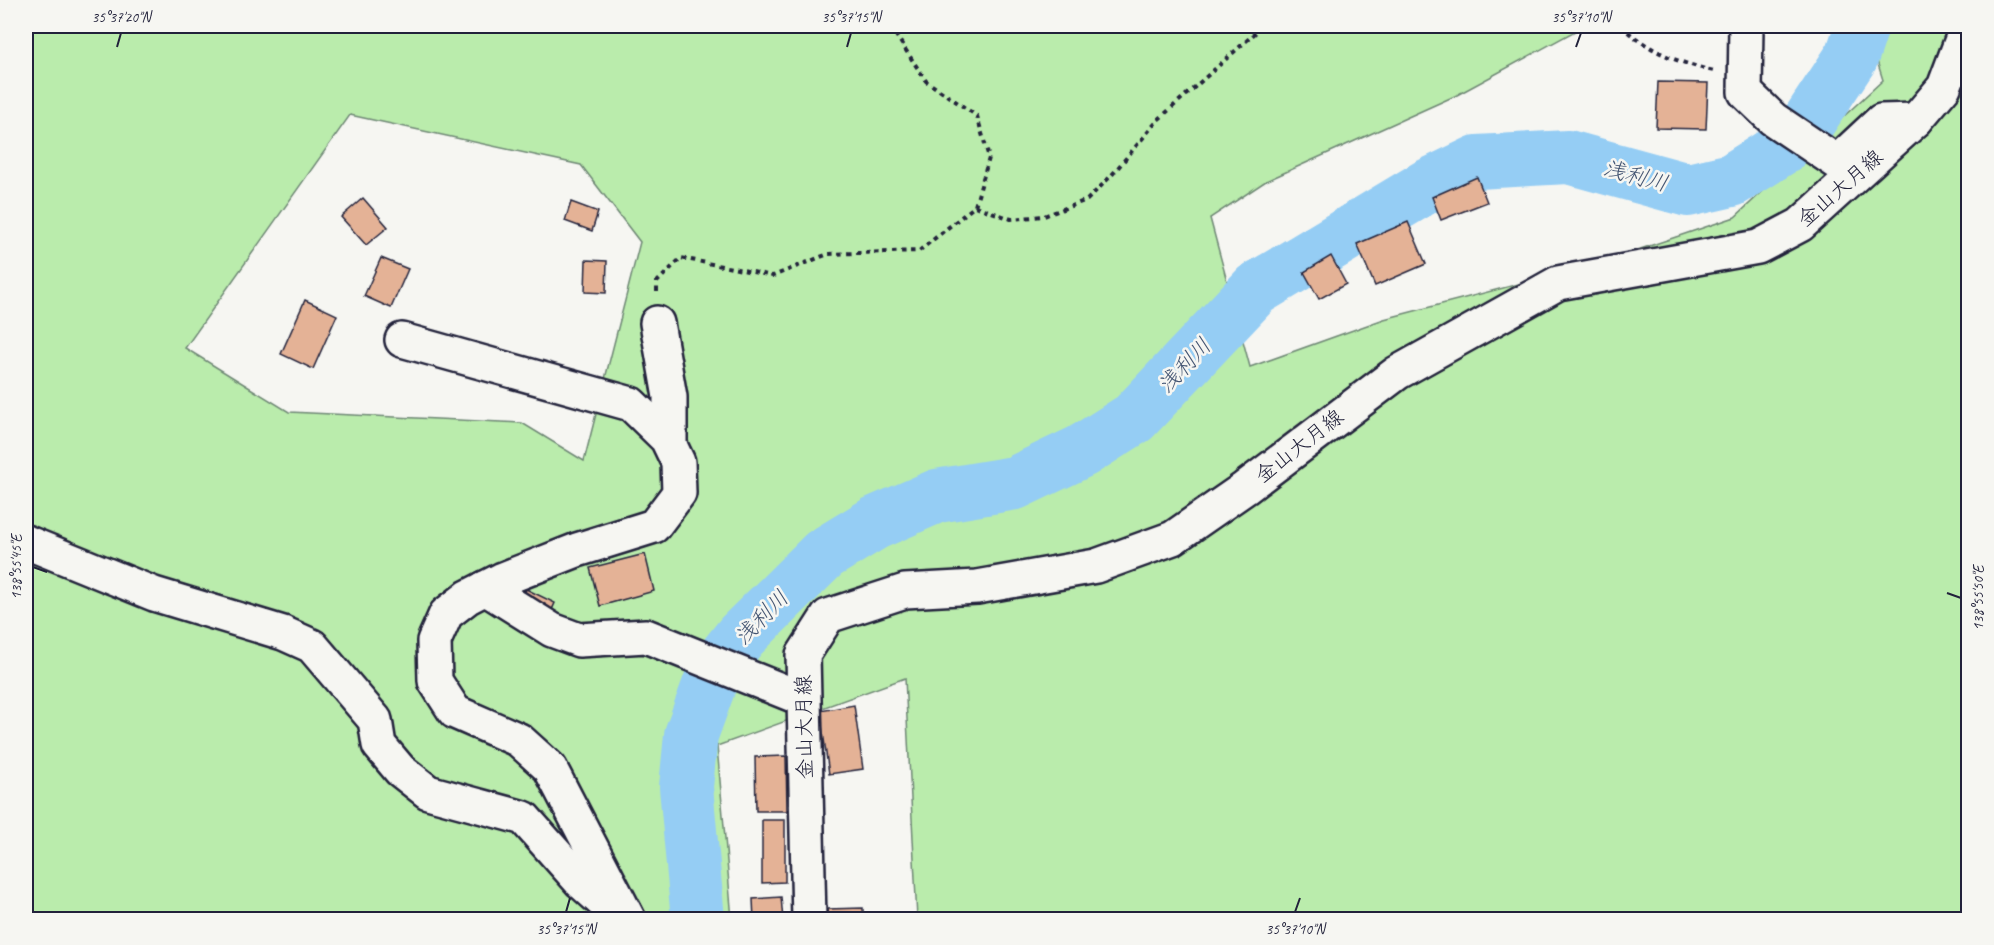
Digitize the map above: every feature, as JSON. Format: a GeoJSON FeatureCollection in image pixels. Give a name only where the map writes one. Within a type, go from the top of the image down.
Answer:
{"type":"FeatureCollection","features":[{"type":"Feature","properties":{"kind":"street"},"geometry":{"type":"LineString","coordinates":[[1746,26],[1745,92],[1773,119],[1837,162],[1881,121],[1916,120]]}},
{"type":"Feature","properties":{"kind":"street","name":"金山大月線"},"geometry":{"type":"LineString","coordinates":[[809,920],[790,694],[803,655],[828,616],[905,591],[977,586],[1096,566],[1173,538],[1245,488],[1396,373],[1557,283],[1758,247],[1800,225],[1916,120],[1944,87],[1967,26]]}},
{"type":"Feature","properties":{"kind":"street"},"geometry":{"type":"LineString","coordinates":[[657,323],[670,397],[670,444]]}},
{"type":"Feature","properties":{"kind":"street"},"geometry":{"type":"LineString","coordinates":[[402,340],[614,397],[632,404],[670,444],[678,462],[679,493],[654,526],[576,550],[485,588],[446,614],[434,641],[435,681],[455,712],[519,740],[549,768],[629,920]]}},
{"type":"Feature","properties":{"kind":"street"},"geometry":{"type":"LineString","coordinates":[[26,542],[154,594],[283,633],[312,646],[375,720],[379,746],[400,770],[428,792],[524,818],[581,882],[611,909],[616,920]]}},
{"type":"Feature","properties":{"kind":"street"},"geometry":{"type":"LineString","coordinates":[[485,588],[552,630],[579,640],[646,636],[790,694]]}},
{"type":"Feature","properties":{"kind":"path"},"geometry":{"type":"LineString","coordinates":[[657,323],[657,282],[681,258],[773,276],[828,254],[919,251],[975,206],[989,158],[977,116],[926,81],[890,26]]}},
{"type":"Feature","properties":{"kind":"path"},"geometry":{"type":"LineString","coordinates":[[975,206],[1011,219],[1044,216],[1087,200],[1158,120],[1263,26]]}},
{"type":"Feature","properties":{"kind":"path"},"geometry":{"type":"LineString","coordinates":[[1621,26],[1642,45],[1683,64],[1744,77]]}},
{"type":"Feature","properties":{"kind":"green space"},"geometry":{"type":"Polygon","coordinates":[[[26,26],[1580,26],[1577,30],[1457,95],[1266,181],[1210,218],[1250,367],[1384,319],[1596,264],[1735,217],[1883,80],[1866,26],[1968,26],[1968,919],[917,919],[905,678],[717,746],[732,919],[26,919],[26,26]],[[350,115],[185,348],[289,412],[522,423],[584,461],[640,242],[581,165],[350,115]]]}},
{"type":"Feature","properties":{"kind":"building"},"geometry":{"type":"Polygon","coordinates":[[[1658,82],[1708,83],[1706,129],[1656,128],[1658,82]]]}},
{"type":"Feature","properties":{"kind":"building"},"geometry":{"type":"Polygon","coordinates":[[[1477,177],[1487,202],[1441,220],[1432,197],[1477,177]]]}},
{"type":"Feature","properties":{"kind":"building"},"geometry":{"type":"Polygon","coordinates":[[[363,198],[388,227],[366,245],[341,217],[363,198]]]}},
{"type":"Feature","properties":{"kind":"building"},"geometry":{"type":"Polygon","coordinates":[[[571,202],[598,212],[592,231],[565,221],[571,202]]]}},
{"type":"Feature","properties":{"kind":"building"},"geometry":{"type":"Polygon","coordinates":[[[1408,222],[1426,264],[1375,286],[1357,244],[1408,222]]]}},
{"type":"Feature","properties":{"kind":"building"},"geometry":{"type":"Polygon","coordinates":[[[1331,256],[1346,284],[1319,299],[1304,272],[1331,256]]]}},
{"type":"Feature","properties":{"kind":"building"},"geometry":{"type":"Polygon","coordinates":[[[381,258],[408,269],[391,308],[364,296],[381,258]]]}},
{"type":"Feature","properties":{"kind":"building"},"geometry":{"type":"Polygon","coordinates":[[[586,260],[607,261],[606,293],[585,292],[586,260]]]}},
{"type":"Feature","properties":{"kind":"building"},"geometry":{"type":"Polygon","coordinates":[[[305,300],[337,315],[313,369],[281,354],[305,300]]]}},
{"type":"Feature","properties":{"kind":"building"},"geometry":{"type":"Polygon","coordinates":[[[645,554],[654,591],[600,606],[590,568],[645,554]]]}},
{"type":"Feature","properties":{"kind":"building"},"geometry":{"type":"Polygon","coordinates":[[[526,589],[555,603],[546,623],[517,609],[526,589]]]}},
{"type":"Feature","properties":{"kind":"building"},"geometry":{"type":"Polygon","coordinates":[[[854,705],[863,769],[829,774],[820,711],[854,705]]]}},
{"type":"Feature","properties":{"kind":"building"},"geometry":{"type":"Polygon","coordinates":[[[786,756],[787,811],[756,811],[755,757],[786,756]]]}},
{"type":"Feature","properties":{"kind":"building"},"geometry":{"type":"Polygon","coordinates":[[[762,820],[785,820],[785,882],[762,883],[762,820]]]}},
{"type":"Feature","properties":{"kind":"building"},"geometry":{"type":"Polygon","coordinates":[[[781,897],[783,920],[754,920],[753,899],[781,897]]]}},
{"type":"Feature","properties":{"kind":"building"},"geometry":{"type":"Polygon","coordinates":[[[863,908],[863,920],[828,920],[827,909],[863,908]]]}},
{"type":"Feature","properties":{"kind":"waterway","name":"浅利川"},"geometry":{"type":"LineString","coordinates":[[698,920],[686,787],[691,735],[715,669],[741,636],[824,554],[875,523],[937,496],[1015,483],[1082,451],[1134,418],[1256,289],[1429,185],[1477,162],[1568,157],[1688,190],[1732,180],[1781,149],[1807,124],[1852,56],[1862,26]]}}]}
